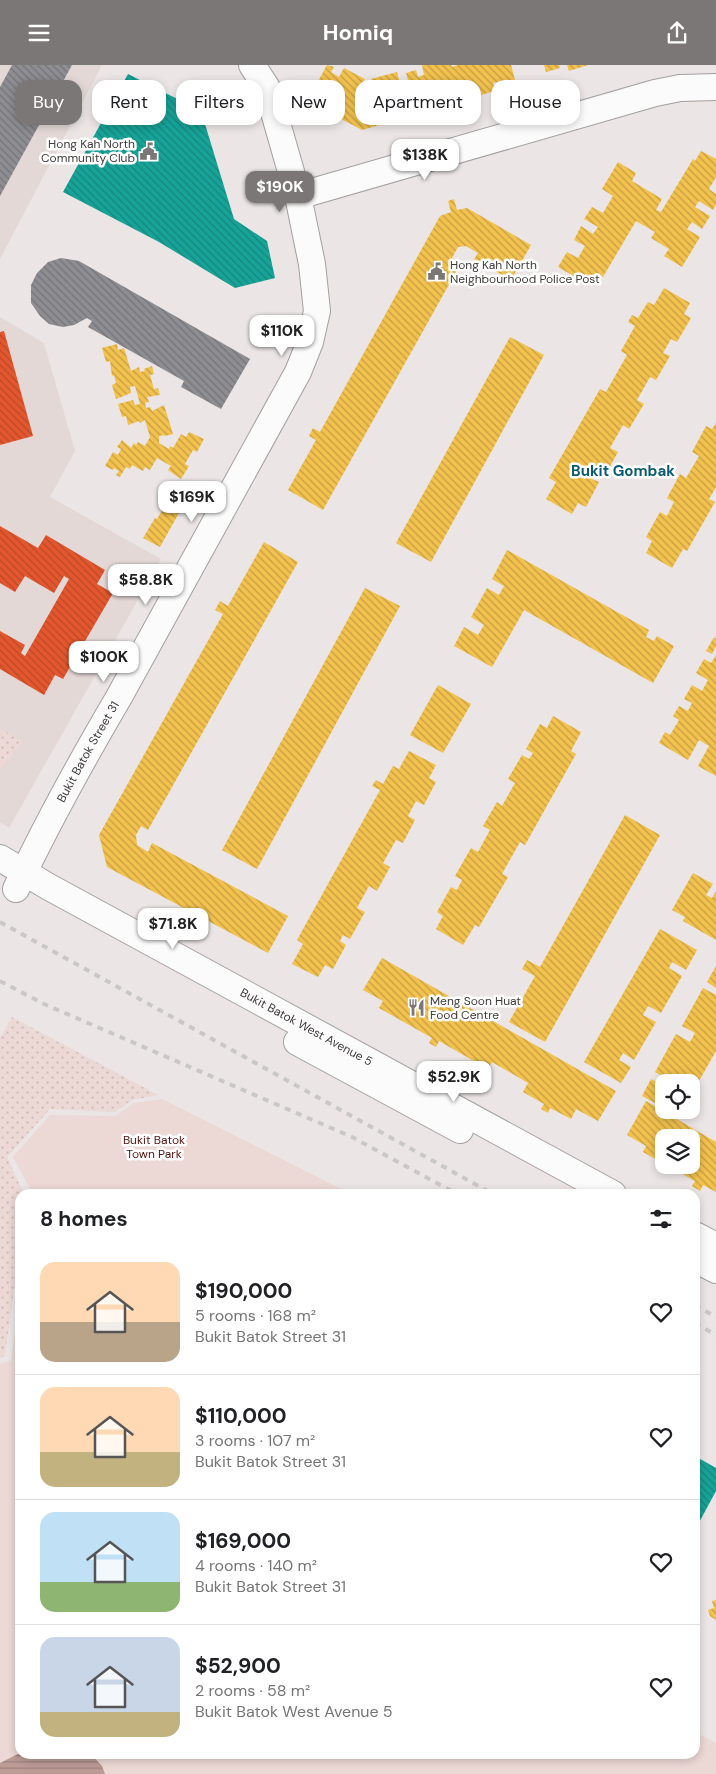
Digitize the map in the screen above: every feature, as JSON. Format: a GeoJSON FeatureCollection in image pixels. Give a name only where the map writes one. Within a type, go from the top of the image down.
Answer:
{"type":"FeatureCollection","features":[{"type":"Feature","properties":{"kind":"street","name":"Bukit Batok Street 31"},"geometry":{"type":"LineString","coordinates":[[13,880],[120,697],[298,372],[310,342],[317,311],[312,264],[298,196],[267,88],[252,65]]}},
{"type":"Feature","properties":{"kind":"street"},"geometry":{"type":"LineString","coordinates":[[298,196],[655,93],[680,88],[716,87]]}},
{"type":"Feature","properties":{"kind":"street","name":"Bukit Batok West Avenue 5"},"geometry":{"type":"LineString","coordinates":[[0,858],[13,880],[569,1189]]}},
{"type":"Feature","properties":{"kind":"street","name":"Bukit Batok West Avenue 5"},"geometry":{"type":"LineString","coordinates":[[13,880],[49,887],[604,1189]]}},
{"type":"Feature","properties":{"kind":"street"},"geometry":{"type":"LineString","coordinates":[[700,1238],[716,1246]]}},
{"type":"Feature","properties":{"kind":"street"},"geometry":{"type":"LineString","coordinates":[[700,1262],[716,1270]]}},
{"type":"Feature","properties":{"kind":"shaded area"},"geometry":{"type":"Polygon","coordinates":[[[0,65],[102,65],[94,80],[92,80],[92,84],[82,103],[82,80],[15,80],[15,125],[70,125],[0,259],[0,65]]]}},
{"type":"Feature","properties":{"kind":"shaded area"},"geometry":{"type":"Polygon","coordinates":[[[0,317],[44,343],[75,451],[50,497],[161,559],[9,828],[0,822],[0,317]]]}},
{"type":"Feature","properties":{"kind":"shaded area"},"geometry":{"type":"Polygon","coordinates":[[[15,1756],[15,1759],[96,1759],[102,1766],[105,1774],[0,1774],[0,1763],[15,1756]]]}},
{"type":"Feature","properties":{"kind":"green space"},"geometry":{"type":"Polygon","coordinates":[[[0,728],[22,742],[0,769],[0,728]]]}},
{"type":"Feature","properties":{"kind":"green space"},"geometry":{"type":"Polygon","coordinates":[[[12,1017],[158,1095],[132,1100],[115,1112],[50,1109],[7,1157],[22,1189],[15,1189],[15,1283],[5,1356],[0,1358],[0,1038],[12,1017]]]}},
{"type":"Feature","properties":{"kind":"green space","name":"Bukit Batok Town Park"},"geometry":{"type":"Polygon","coordinates":[[[162,1099],[341,1189],[30,1189],[13,1157],[50,1115],[116,1116],[134,1103],[162,1099]]]}},
{"type":"Feature","properties":{"kind":"green space"},"geometry":{"type":"Polygon","coordinates":[[[15,1332],[15,1759],[700,1759],[700,1735],[716,1743],[716,1774],[0,1774],[0,1364],[11,1360],[15,1332]]]}},
{"type":"Feature","properties":{"kind":"building: Homes"},"geometry":{"type":"Polygon","coordinates":[[[327,65],[334,67],[331,72],[339,77],[344,68],[365,79],[355,80],[355,125],[379,125],[362,130],[345,121],[345,80],[319,80],[327,65]]]}},
{"type":"Feature","properties":{"kind":"building: Homes"},"geometry":{"type":"Polygon","coordinates":[[[422,65],[451,65],[452,67],[458,65],[511,65],[515,80],[491,80],[491,92],[481,95],[481,80],[408,80],[406,73],[416,70],[418,77],[424,75],[422,65]]]}},
{"type":"Feature","properties":{"kind":"building: Homes"},"geometry":{"type":"Polygon","coordinates":[[[544,65],[559,65],[560,68],[546,72],[544,65]]]}},
{"type":"Feature","properties":{"kind":"building: Homes"},"geometry":{"type":"Polygon","coordinates":[[[567,65],[588,65],[569,71],[567,65]]]}},
{"type":"Feature","properties":{"kind":"building: Homes"},"geometry":{"type":"Polygon","coordinates":[[[397,72],[399,80],[371,79],[397,72]]]}},
{"type":"Feature","properties":{"kind":"building: Homes"},"geometry":{"type":"Polygon","coordinates":[[[701,151],[716,159],[716,177],[709,189],[716,194],[716,204],[713,210],[699,201],[695,207],[710,216],[702,229],[692,222],[687,229],[700,237],[682,267],[664,256],[669,249],[651,238],[655,232],[636,221],[603,277],[597,273],[589,285],[558,267],[567,252],[578,258],[585,246],[574,240],[581,226],[593,234],[598,227],[584,219],[592,207],[603,213],[613,196],[602,189],[618,162],[636,173],[632,181],[662,199],[656,210],[661,212],[693,159],[695,161],[701,151]]]}},
{"type":"Feature","properties":{"kind":"building: Homes"},"geometry":{"type":"Polygon","coordinates":[[[454,199],[457,210],[467,208],[531,245],[511,280],[474,259],[478,253],[466,246],[458,247],[452,258],[461,263],[323,510],[288,490],[316,440],[309,436],[313,428],[320,432],[440,216],[451,212],[448,201],[454,199]]]}},
{"type":"Feature","properties":{"kind":"building: Homes"},"geometry":{"type":"Polygon","coordinates":[[[664,288],[690,303],[684,314],[691,318],[677,342],[671,339],[663,353],[670,356],[656,380],[650,377],[637,400],[644,404],[629,429],[623,425],[610,448],[618,452],[604,477],[596,472],[592,479],[599,482],[586,507],[578,503],[572,514],[546,499],[556,482],[549,478],[600,389],[606,392],[627,355],[621,351],[635,326],[628,322],[632,315],[638,318],[648,302],[654,305],[664,288]]]}},
{"type":"Feature","properties":{"kind":"building: Homes"},"geometry":{"type":"Polygon","coordinates":[[[510,337],[544,355],[431,562],[396,543],[510,337]]]}},
{"type":"Feature","properties":{"kind":"building: Homes"},"geometry":{"type":"Polygon","coordinates":[[[117,344],[118,350],[124,348],[131,371],[139,367],[140,372],[145,371],[144,369],[152,366],[154,374],[150,375],[154,389],[158,388],[160,395],[147,397],[149,402],[145,403],[146,408],[150,407],[152,411],[164,405],[173,434],[159,436],[159,443],[169,449],[170,446],[173,448],[181,434],[186,437],[189,432],[204,439],[197,452],[193,450],[185,464],[189,466],[181,479],[168,470],[171,466],[157,458],[150,470],[145,467],[143,471],[132,465],[130,469],[126,467],[120,477],[116,475],[119,471],[105,466],[113,452],[118,455],[121,449],[117,447],[122,440],[131,448],[134,443],[136,445],[138,442],[145,446],[150,437],[145,420],[128,425],[126,416],[122,417],[118,404],[133,400],[135,405],[140,404],[135,386],[130,387],[131,393],[116,399],[112,385],[116,383],[114,375],[112,376],[110,361],[106,362],[102,348],[117,344]]]}},
{"type":"Feature","properties":{"kind":"building: Homes"},"geometry":{"type":"Polygon","coordinates":[[[716,423],[716,487],[709,499],[715,502],[687,551],[683,549],[672,568],[646,553],[652,541],[646,537],[660,512],[667,516],[674,502],[667,498],[680,474],[686,478],[699,456],[692,452],[706,426],[712,429],[716,423]]]}},
{"type":"Feature","properties":{"kind":"building: Homes"},"geometry":{"type":"Polygon","coordinates":[[[166,504],[180,511],[160,547],[143,538],[166,504]]]}},
{"type":"Feature","properties":{"kind":"building: Homes"},"geometry":{"type":"Polygon","coordinates":[[[264,542],[298,562],[148,830],[141,826],[136,835],[137,845],[148,852],[152,843],[288,916],[268,953],[107,867],[99,835],[223,614],[215,610],[220,601],[228,606],[264,542]]]}},
{"type":"Feature","properties":{"kind":"building: Homes"},"geometry":{"type":"Polygon","coordinates":[[[507,550],[649,630],[646,637],[654,641],[657,636],[674,646],[653,683],[524,610],[492,667],[454,646],[464,627],[478,635],[484,625],[471,617],[487,588],[499,595],[504,586],[492,579],[507,550]]]}},
{"type":"Feature","properties":{"kind":"building: Homes"},"geometry":{"type":"Polygon","coordinates":[[[365,588],[400,606],[257,869],[222,850],[365,588]]]}},
{"type":"Feature","properties":{"kind":"building: Homes"},"geometry":{"type":"Polygon","coordinates":[[[714,637],[716,639],[716,646],[712,654],[706,651],[714,637]]]}},
{"type":"Feature","properties":{"kind":"building: Homes"},"geometry":{"type":"Polygon","coordinates":[[[716,655],[716,776],[698,766],[709,746],[699,740],[688,760],[659,743],[665,732],[670,735],[679,720],[673,716],[679,706],[688,711],[692,703],[684,699],[692,685],[702,691],[708,680],[696,673],[704,659],[711,663],[716,655]]]}},
{"type":"Feature","properties":{"kind":"building: Homes"},"geometry":{"type":"Polygon","coordinates":[[[438,685],[471,704],[443,753],[410,735],[438,685]]]}},
{"type":"Feature","properties":{"kind":"building: Homes"},"geometry":{"type":"Polygon","coordinates":[[[553,716],[581,732],[571,751],[576,754],[525,845],[520,842],[502,874],[508,877],[479,927],[475,925],[463,945],[436,929],[443,916],[437,912],[451,887],[457,890],[462,880],[455,876],[471,848],[478,852],[490,830],[483,826],[497,802],[502,806],[515,783],[508,779],[522,755],[529,759],[533,753],[526,749],[540,724],[547,728],[553,716]]]}},
{"type":"Feature","properties":{"kind":"building: Homes"},"geometry":{"type":"Polygon","coordinates":[[[409,751],[436,765],[429,778],[436,782],[424,805],[416,801],[408,816],[415,820],[403,843],[396,840],[383,863],[390,867],[377,891],[369,886],[357,908],[365,912],[350,939],[343,935],[340,941],[346,945],[333,969],[325,965],[318,977],[292,964],[303,944],[297,940],[380,790],[372,786],[376,780],[383,784],[393,766],[399,769],[409,751]]]}},
{"type":"Feature","properties":{"kind":"building: Homes"},"geometry":{"type":"Polygon","coordinates":[[[625,815],[660,835],[545,1042],[509,1022],[535,976],[522,969],[527,960],[540,967],[625,815]]]}},
{"type":"Feature","properties":{"kind":"building: Homes"},"geometry":{"type":"Polygon","coordinates":[[[693,873],[713,884],[706,895],[712,898],[716,891],[716,940],[683,921],[685,917],[672,910],[693,873]]]}},
{"type":"Feature","properties":{"kind":"building: Homes"},"geometry":{"type":"Polygon","coordinates":[[[660,929],[697,950],[686,970],[672,962],[669,968],[682,976],[661,1013],[648,1006],[643,1015],[656,1022],[634,1060],[623,1053],[619,1060],[631,1067],[621,1083],[584,1062],[660,929]]]}},
{"type":"Feature","properties":{"kind":"building: Homes"},"geometry":{"type":"Polygon","coordinates":[[[382,958],[616,1091],[598,1121],[576,1109],[571,1119],[550,1108],[548,1113],[541,1109],[544,1104],[523,1092],[528,1083],[492,1062],[488,1069],[439,1041],[436,1047],[429,1043],[432,1038],[379,1008],[383,1001],[363,990],[382,958]]]}},
{"type":"Feature","properties":{"kind":"building: Homes"},"geometry":{"type":"Polygon","coordinates":[[[716,966],[716,988],[707,982],[716,966]]]}},
{"type":"Feature","properties":{"kind":"building: Homes"},"geometry":{"type":"Polygon","coordinates":[[[703,988],[716,995],[716,1051],[700,1079],[700,1074],[658,1074],[655,1072],[676,1034],[690,1042],[695,1033],[682,1026],[703,988]]]}},
{"type":"Feature","properties":{"kind":"building: Homes"},"geometry":{"type":"Polygon","coordinates":[[[651,1079],[655,1081],[655,1103],[642,1096],[651,1079]]]}},
{"type":"Feature","properties":{"kind":"building: Homes"},"geometry":{"type":"Polygon","coordinates":[[[646,1101],[655,1106],[655,1119],[677,1119],[694,1129],[655,1129],[655,1159],[643,1152],[646,1146],[627,1135],[646,1101]]]}},
{"type":"Feature","properties":{"kind":"building: Homes"},"geometry":{"type":"Polygon","coordinates":[[[700,1133],[716,1142],[716,1192],[703,1185],[700,1191],[700,1189],[692,1186],[695,1181],[682,1174],[700,1174],[700,1133]]]}},
{"type":"Feature","properties":{"kind":"building: Homes"},"geometry":{"type":"Polygon","coordinates":[[[716,1600],[716,1620],[710,1616],[708,1610],[714,1608],[712,1601],[716,1600]]]}},
{"type":"Feature","properties":{"kind":"building: Shops"},"geometry":{"type":"Polygon","coordinates":[[[4,331],[33,436],[0,445],[0,332],[4,331]]]}},
{"type":"Feature","properties":{"kind":"building: Shops"},"geometry":{"type":"Polygon","coordinates":[[[0,526],[38,548],[46,535],[105,570],[97,584],[113,593],[63,679],[55,675],[44,695],[0,669],[0,631],[25,645],[21,653],[25,656],[69,579],[64,576],[54,593],[25,576],[15,592],[0,583],[0,526]]]}},
{"type":"Feature","properties":{"kind":"building: Public","name":"Hong Kah North Community Club"},"geometry":{"type":"Polygon","coordinates":[[[128,74],[140,80],[125,80],[128,74]]]}},
{"type":"Feature","properties":{"kind":"building: Public","name":"Hong Kah North Community Club"},"geometry":{"type":"Polygon","coordinates":[[[166,93],[176,98],[176,125],[205,125],[234,219],[267,241],[275,278],[235,288],[159,242],[63,192],[100,125],[166,125],[166,93]]]}},
{"type":"Feature","properties":{"kind":"building: Public"},"geometry":{"type":"Polygon","coordinates":[[[700,1459],[716,1468],[716,1491],[700,1521],[700,1459]]]}},
{"type":"Feature","properties":{"kind":"building: Industry"},"geometry":{"type":"Polygon","coordinates":[[[12,65],[72,65],[64,80],[15,80],[15,125],[39,125],[0,196],[0,87],[12,65]]]}},
{"type":"Feature","properties":{"kind":"building: Industry"},"geometry":{"type":"Polygon","coordinates":[[[61,258],[79,261],[250,359],[221,409],[181,387],[184,381],[88,327],[92,321],[87,318],[74,325],[63,327],[49,324],[40,316],[31,303],[31,285],[37,273],[48,262],[61,258]]]}},
{"type":"Feature","properties":{"kind":"railway"},"geometry":{"type":"LineString","coordinates":[[0,922],[484,1189]]}},
{"type":"Feature","properties":{"kind":"railway"},"geometry":{"type":"LineString","coordinates":[[0,981],[44,1004],[352,1137],[448,1189]]}},
{"type":"Feature","properties":{"kind":"railway"},"geometry":{"type":"LineString","coordinates":[[700,1308],[716,1317]]}},
{"type":"Feature","properties":{"kind":"railway"},"geometry":{"type":"LineString","coordinates":[[700,1326],[716,1335]]}},
{"type":"Feature","properties":{"kind":"place","name":"Hong Kah North Community Club"},"geometry":{"type":"Point","coordinates":[149,151]}},
{"type":"Feature","properties":{"kind":"place","name":"Hong Kah North Neighbourhood Police Post"},"geometry":{"type":"Point","coordinates":[436,272]}},
{"type":"Feature","properties":{"kind":"place","name":"Meng Soon Huat Food Centre"},"geometry":{"type":"Point","coordinates":[416,1008]}},
{"type":"Feature","properties":{"kind":"district","name":"Bukit Gombak"},"geometry":{"type":"Point","coordinates":[623,471]}}]}
